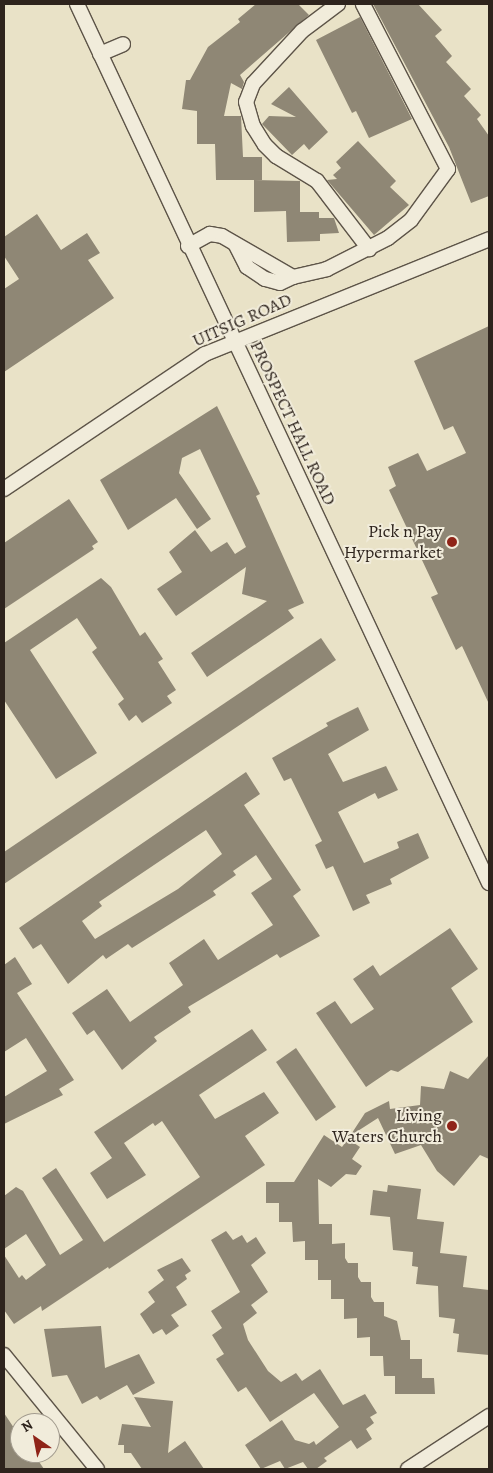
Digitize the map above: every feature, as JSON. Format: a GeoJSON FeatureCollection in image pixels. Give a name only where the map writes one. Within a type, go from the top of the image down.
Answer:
{"type":"FeatureCollection","features":[{"type":"Feature","properties":{"kind":"street","name":"PROSPECT HALL ROAD"},"geometry":{"type":"LineString","coordinates":[[77,4],[188,246],[489,884]]}},
{"type":"Feature","properties":{"kind":"street"},"geometry":{"type":"LineString","coordinates":[[338,4],[302,31],[253,84],[246,102],[253,126],[265,145],[276,156],[317,181],[369,249]]}},
{"type":"Feature","properties":{"kind":"street"},"geometry":{"type":"LineString","coordinates":[[188,246],[210,234],[222,236],[293,278],[327,269],[369,249],[410,220],[448,169],[363,4]]}},
{"type":"Feature","properties":{"kind":"street"},"geometry":{"type":"LineString","coordinates":[[100,54],[123,44]]}},
{"type":"Feature","properties":{"kind":"street","name":"UITSIG ROAD"},"geometry":{"type":"LineString","coordinates":[[4,489],[205,354],[489,239]]}},
{"type":"Feature","properties":{"kind":"street"},"geometry":{"type":"LineString","coordinates":[[4,1355],[97,1469]]}},
{"type":"Feature","properties":{"kind":"street"},"geometry":{"type":"LineString","coordinates":[[408,1469],[489,1416]]}},
{"type":"Feature","properties":{"kind":"building"},"geometry":{"type":"Polygon","coordinates":[[[256,4],[298,4],[309,15],[240,75],[244,82],[242,89],[231,83],[224,116],[241,116],[243,157],[262,157],[262,180],[216,180],[215,144],[197,144],[197,111],[182,109],[186,80],[190,80],[208,47],[240,22],[238,19],[256,4]]]}},
{"type":"Feature","properties":{"kind":"building"},"geometry":{"type":"Polygon","coordinates":[[[373,4],[418,4],[442,30],[435,36],[452,56],[446,62],[471,89],[464,96],[481,115],[477,119],[489,136],[489,196],[471,203],[449,147],[373,4]]]}},
{"type":"Feature","properties":{"kind":"building"},"geometry":{"type":"Polygon","coordinates":[[[360,17],[412,119],[369,138],[356,111],[352,113],[316,40],[360,17]]]}},
{"type":"Feature","properties":{"kind":"building"},"geometry":{"type":"Polygon","coordinates":[[[289,87],[328,132],[309,150],[304,144],[292,155],[262,124],[269,116],[296,117],[271,104],[289,87]]]}},
{"type":"Feature","properties":{"kind":"building"},"geometry":{"type":"Polygon","coordinates":[[[358,141],[396,181],[390,187],[409,205],[374,235],[327,180],[337,179],[333,175],[341,168],[336,162],[358,141]]]}},
{"type":"Feature","properties":{"kind":"building"},"geometry":{"type":"Polygon","coordinates":[[[254,180],[300,181],[300,212],[319,212],[319,218],[334,218],[339,233],[320,234],[320,241],[287,242],[286,211],[254,212],[254,180]]]}},
{"type":"Feature","properties":{"kind":"building"},"geometry":{"type":"Polygon","coordinates":[[[37,214],[61,250],[87,233],[100,253],[88,260],[114,298],[4,372],[4,289],[19,279],[4,256],[4,237],[37,214]]]}},
{"type":"Feature","properties":{"kind":"building","name":"Pick n Pay Hypermarket"},"geometry":{"type":"Polygon","coordinates":[[[489,326],[489,704],[462,646],[456,650],[431,597],[438,594],[389,490],[396,486],[388,467],[418,453],[427,471],[466,453],[453,426],[444,430],[414,361],[489,326]]]}},
{"type":"Feature","properties":{"kind":"building"},"geometry":{"type":"Polygon","coordinates":[[[217,406],[260,494],[256,496],[304,603],[288,610],[294,618],[207,677],[191,653],[267,601],[242,594],[246,567],[176,616],[157,589],[182,572],[169,552],[195,530],[211,552],[227,542],[235,554],[246,547],[200,449],[182,458],[179,473],[211,519],[197,529],[176,498],[128,530],[100,480],[217,406]]]}},
{"type":"Feature","properties":{"kind":"building"},"geometry":{"type":"Polygon","coordinates":[[[69,499],[98,542],[92,546],[94,549],[4,609],[4,543],[69,499]]]}},
{"type":"Feature","properties":{"kind":"building"},"geometry":{"type":"Polygon","coordinates":[[[101,578],[111,587],[140,636],[145,632],[163,659],[158,662],[176,690],[167,696],[172,703],[142,723],[136,715],[129,721],[118,704],[124,699],[92,652],[97,648],[77,618],[30,650],[97,753],[56,779],[4,700],[4,643],[101,578]]]}},
{"type":"Feature","properties":{"kind":"building"},"geometry":{"type":"Polygon","coordinates":[[[321,638],[336,660],[4,884],[4,852],[321,638]]]}},
{"type":"Feature","properties":{"kind":"building"},"geometry":{"type":"Polygon","coordinates":[[[358,707],[369,730],[328,754],[343,782],[386,766],[398,790],[378,799],[375,793],[338,812],[364,863],[399,848],[397,842],[418,833],[429,858],[390,879],[392,884],[366,895],[370,903],[353,911],[333,866],[326,869],[315,845],[322,841],[291,778],[284,781],[272,758],[328,726],[326,723],[358,707]]]}},
{"type":"Feature","properties":{"kind":"building"},"geometry":{"type":"Polygon","coordinates":[[[246,772],[260,794],[244,805],[301,890],[293,896],[320,936],[280,958],[277,954],[188,1007],[191,1012],[154,1037],[157,1041],[122,1070],[94,1030],[87,1035],[72,1013],[107,989],[130,1022],[183,985],[169,963],[204,939],[218,960],[273,925],[251,893],[272,879],[256,855],[233,871],[236,875],[213,891],[216,895],[132,948],[128,944],[106,959],[103,955],[68,984],[41,944],[33,949],[19,928],[246,772]],[[206,830],[99,902],[102,906],[82,921],[95,939],[178,889],[222,854],[206,830]]]}},
{"type":"Feature","properties":{"kind":"building"},"geometry":{"type":"Polygon","coordinates":[[[450,928],[478,969],[451,988],[473,1022],[398,1072],[391,1070],[366,1087],[316,1013],[335,1001],[351,1024],[374,1009],[353,979],[373,965],[380,976],[450,928]]]}},
{"type":"Feature","properties":{"kind":"building"},"geometry":{"type":"Polygon","coordinates":[[[15,957],[32,984],[17,993],[74,1080],[59,1089],[63,1095],[4,1124],[4,1097],[47,1071],[26,1038],[4,1052],[4,965],[15,957]]]}},
{"type":"Feature","properties":{"kind":"building"},"geometry":{"type":"Polygon","coordinates":[[[252,1029],[267,1050],[199,1095],[215,1119],[264,1092],[279,1113],[245,1136],[265,1165],[109,1269],[108,1267],[42,1311],[41,1306],[14,1324],[4,1310],[4,1255],[19,1278],[22,1275],[26,1280],[46,1265],[26,1234],[4,1249],[4,1196],[16,1187],[23,1191],[60,1255],[83,1240],[42,1178],[56,1168],[104,1242],[200,1177],[162,1121],[155,1126],[153,1123],[124,1143],[146,1175],[107,1199],[90,1173],[112,1158],[94,1132],[252,1029]]]}},
{"type":"Feature","properties":{"kind":"building"},"geometry":{"type":"Polygon","coordinates":[[[296,1048],[336,1107],[316,1121],[276,1062],[296,1048]]]}},
{"type":"Feature","properties":{"kind":"building","name":"Living Waters Church"},"geometry":{"type":"Polygon","coordinates":[[[489,1055],[489,1159],[480,1155],[454,1186],[437,1171],[421,1145],[395,1154],[378,1118],[350,1136],[365,1113],[389,1101],[390,1109],[420,1105],[421,1086],[444,1089],[450,1071],[468,1079],[489,1055]]]}},
{"type":"Feature","properties":{"kind":"building"},"geometry":{"type":"Polygon","coordinates":[[[324,1135],[342,1147],[348,1139],[360,1147],[352,1159],[362,1166],[356,1175],[346,1174],[331,1187],[318,1179],[319,1224],[332,1224],[332,1244],[345,1243],[345,1258],[348,1263],[358,1263],[358,1277],[361,1282],[371,1282],[371,1297],[374,1302],[384,1302],[384,1316],[397,1321],[401,1340],[410,1340],[410,1359],[422,1359],[422,1378],[434,1378],[435,1394],[395,1394],[395,1376],[384,1376],[383,1356],[370,1356],[370,1337],[357,1338],[357,1318],[344,1319],[344,1299],[331,1299],[331,1280],[318,1280],[318,1260],[305,1260],[305,1241],[293,1242],[292,1222],[279,1222],[279,1203],[266,1203],[266,1182],[294,1182],[324,1135]]]}},
{"type":"Feature","properties":{"kind":"building"},"geometry":{"type":"Polygon","coordinates":[[[388,1185],[421,1189],[417,1219],[444,1222],[440,1253],[467,1256],[463,1287],[489,1290],[489,1355],[457,1352],[459,1334],[453,1333],[455,1319],[439,1317],[438,1286],[416,1284],[418,1267],[412,1266],[413,1252],[393,1250],[390,1217],[370,1215],[373,1190],[387,1192],[388,1185]]]}},
{"type":"Feature","properties":{"kind":"building"},"geometry":{"type":"Polygon","coordinates":[[[226,1231],[233,1240],[242,1235],[247,1243],[256,1237],[266,1253],[251,1265],[268,1292],[251,1305],[257,1313],[243,1324],[248,1340],[268,1371],[281,1382],[296,1373],[302,1381],[320,1369],[343,1405],[365,1394],[377,1413],[370,1417],[374,1423],[366,1429],[372,1439],[357,1449],[351,1440],[324,1458],[327,1461],[316,1469],[308,1469],[303,1462],[285,1469],[280,1461],[261,1469],[245,1445],[282,1420],[295,1440],[309,1444],[314,1441],[316,1445],[339,1427],[314,1393],[270,1422],[246,1387],[238,1392],[216,1359],[224,1354],[212,1335],[222,1328],[211,1311],[240,1292],[211,1240],[226,1231]]]}},
{"type":"Feature","properties":{"kind":"building"},"geometry":{"type":"Polygon","coordinates":[[[182,1258],[191,1271],[185,1275],[187,1279],[176,1287],[187,1305],[171,1315],[179,1326],[166,1335],[162,1329],[153,1334],[140,1314],[155,1302],[148,1292],[164,1280],[157,1270],[182,1258]]]}},
{"type":"Feature","properties":{"kind":"building"},"geometry":{"type":"Polygon","coordinates":[[[101,1326],[105,1368],[139,1354],[155,1383],[133,1395],[127,1385],[100,1400],[97,1396],[82,1404],[67,1375],[52,1377],[44,1329],[101,1326]]]}},
{"type":"Feature","properties":{"kind":"building"},"geometry":{"type":"Polygon","coordinates":[[[134,1397],[173,1401],[168,1453],[185,1441],[204,1469],[142,1469],[131,1453],[124,1453],[124,1445],[118,1445],[122,1424],[151,1427],[134,1397]]]}},
{"type":"Feature","properties":{"kind":"building"},"geometry":{"type":"Polygon","coordinates":[[[4,1413],[10,1422],[10,1463],[40,1463],[44,1469],[4,1469],[4,1413]]]}},
{"type":"Feature","properties":{"kind":"place","name":"Pick n Pay Hypermarket"},"geometry":{"type":"Point","coordinates":[452,542]}},
{"type":"Feature","properties":{"kind":"place","name":"Living Waters Church"},"geometry":{"type":"Point","coordinates":[452,1126]}}]}
